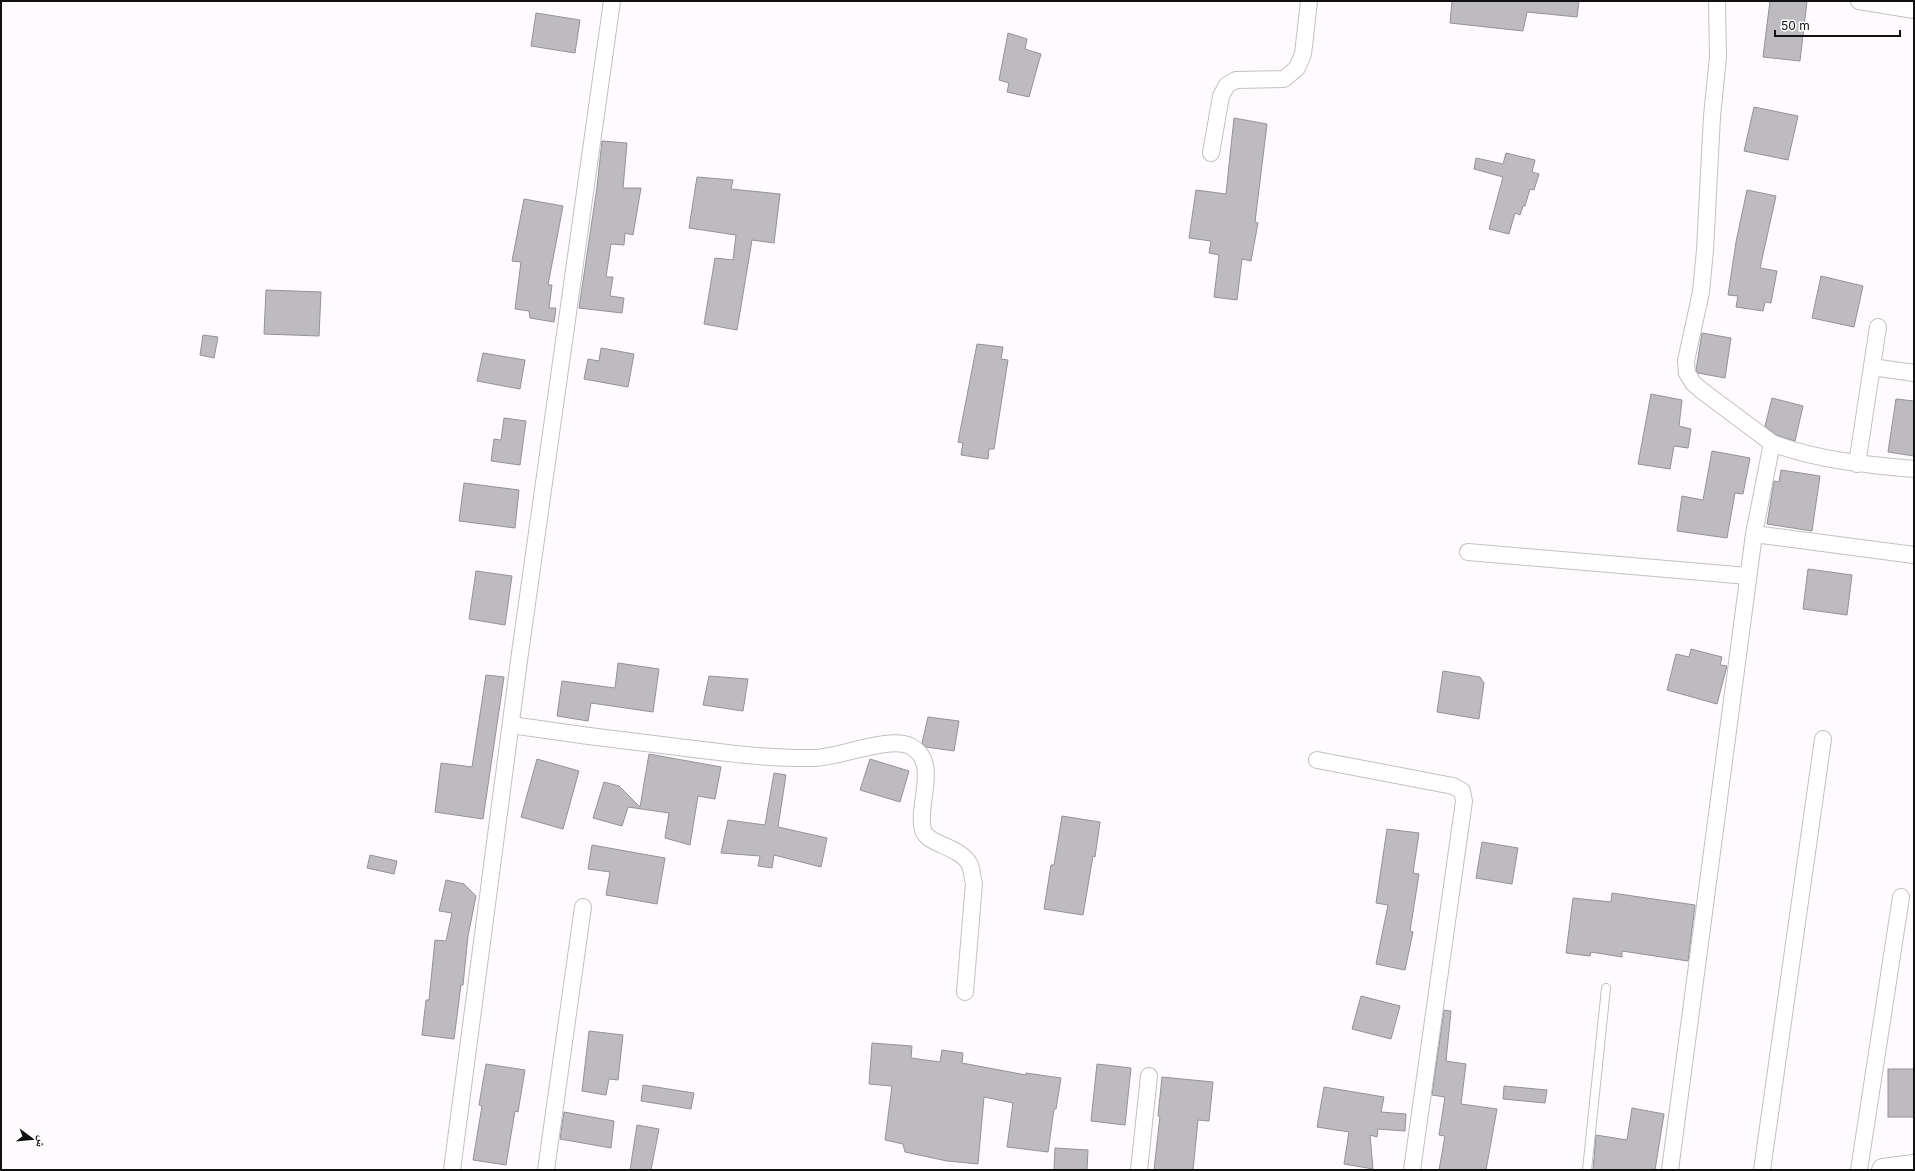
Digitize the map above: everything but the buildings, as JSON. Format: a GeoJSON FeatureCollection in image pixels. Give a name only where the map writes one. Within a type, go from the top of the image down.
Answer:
{"type":"FeatureCollection","features":[{"type":"Feature","properties":{"kind":"street"},"geometry":{"type":"LineString","coordinates":[[452,1170],[511,725],[612,1]]}},
{"type":"Feature","properties":{"kind":"street"},"geometry":{"type":"LineString","coordinates":[[1210,153],[1221,96],[1226,85],[1236,80],[1284,79],[1297,68],[1303,54],[1309,1]]}},
{"type":"Feature","properties":{"kind":"street"},"geometry":{"type":"LineString","coordinates":[[1717,1],[1718,57],[1712,116],[1705,250],[1701,292],[1686,361],[1686,373],[1693,383],[1701,390],[1772,442],[1785,448],[1857,464],[1914,470]]}},
{"type":"Feature","properties":{"kind":"street"},"geometry":{"type":"LineString","coordinates":[[1859,1],[1914,10]]}},
{"type":"Feature","properties":{"kind":"street"},"geometry":{"type":"LineString","coordinates":[[1857,464],[1878,327]]}},
{"type":"Feature","properties":{"kind":"street"},"geometry":{"type":"LineString","coordinates":[[1872,367],[1914,373]]}},
{"type":"Feature","properties":{"kind":"street"},"geometry":{"type":"LineString","coordinates":[[1670,1170],[1748,576],[1754,534],[1772,442]]}},
{"type":"Feature","properties":{"kind":"street"},"geometry":{"type":"LineString","coordinates":[[1754,534],[1914,555]]}},
{"type":"Feature","properties":{"kind":"street"},"geometry":{"type":"LineString","coordinates":[[1468,552],[1748,576]]}},
{"type":"Feature","properties":{"kind":"street"},"geometry":{"type":"LineString","coordinates":[[511,725],[738,755],[816,758],[844,754],[891,743],[910,746],[922,756],[927,771],[921,820],[923,832],[933,841],[958,851],[970,865],[974,883],[965,992]]}},
{"type":"Feature","properties":{"kind":"street"},"geometry":{"type":"LineString","coordinates":[[1762,1170],[1823,739]]}},
{"type":"Feature","properties":{"kind":"street"},"geometry":{"type":"LineString","coordinates":[[1317,760],[1453,786],[1462,791],[1464,801],[1412,1170]]}},
{"type":"Feature","properties":{"kind":"street"},"geometry":{"type":"LineString","coordinates":[[1859,1170],[1901,897]]}},
{"type":"Feature","properties":{"kind":"street"},"geometry":{"type":"LineString","coordinates":[[546,1170],[583,907]]}},
{"type":"Feature","properties":{"kind":"street"},"geometry":{"type":"LineString","coordinates":[[1139,1170],[1149,1076]]}},
{"type":"Feature","properties":{"kind":"street"},"geometry":{"type":"LineString","coordinates":[[1883,1170],[1914,1166]]}},
{"type":"Feature","properties":{"kind":"lane"},"geometry":{"type":"LineString","coordinates":[[1587,1170],[1606,988]]}}]}
